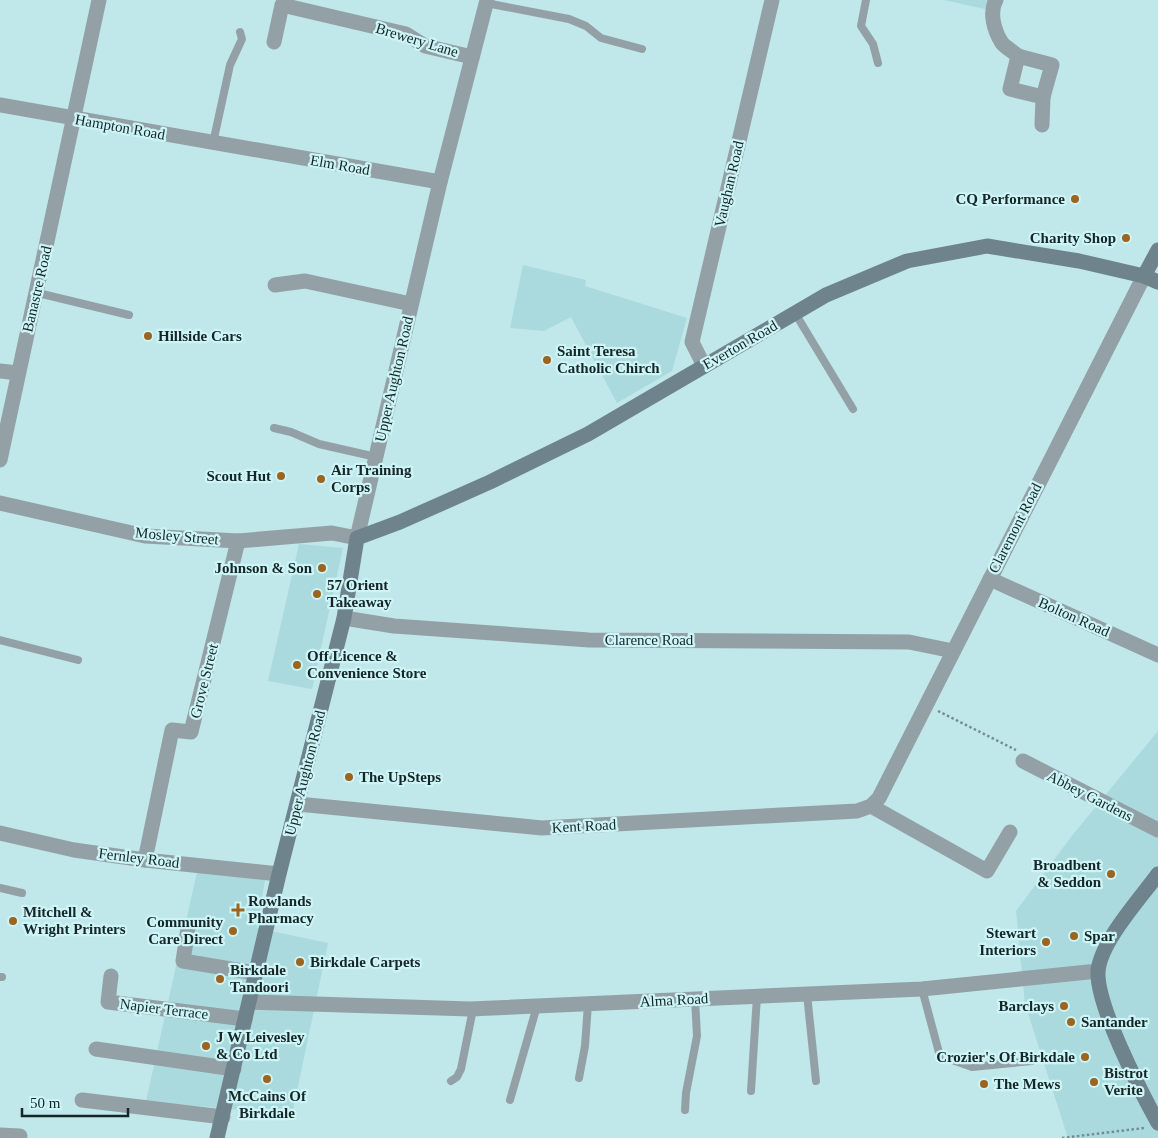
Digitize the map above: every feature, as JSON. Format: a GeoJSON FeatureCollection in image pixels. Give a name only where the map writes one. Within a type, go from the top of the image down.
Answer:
{"type":"FeatureCollection","features":[{"type":"Feature","properties":{"kind":"main road","name":"Everton Road"},"geometry":{"type":"LineString","coordinates":[[357,538],[400,522],[490,482],[588,434],[826,295],[907,261],[987,246],[1079,261],[1151,279]]}},
{"type":"Feature","properties":{"kind":"main road","name":"Claremont Road"},"geometry":{"type":"LineString","coordinates":[[1151,279],[1158,250]]}},
{"type":"Feature","properties":{"kind":"main road","name":"Upper Aughton Road"},"geometry":{"type":"LineString","coordinates":[[217,1138],[279,874],[344,618],[357,538]]}},
{"type":"Feature","properties":{"kind":"main road"},"geometry":{"type":"LineString","coordinates":[[1153,1125],[1152,1102],[1108,1016],[1098,972],[1110,941],[1158,874]]}},
{"type":"Feature","properties":{"kind":"street","name":"Banastre Road"},"geometry":{"type":"LineString","coordinates":[[0,460],[18,373],[38,293],[99,0]]}},
{"type":"Feature","properties":{"kind":"street","name":"Vaughan Road"},"geometry":{"type":"LineString","coordinates":[[704,366],[692,342],[772,0]]}},
{"type":"Feature","properties":{"kind":"street"},"geometry":{"type":"LineString","coordinates":[[996,0],[992,6],[993,21],[1003,44],[1018,56],[1052,65],[1044,97],[1042,125]]}},
{"type":"Feature","properties":{"kind":"street","name":"Upper Aughton Road"},"geometry":{"type":"LineString","coordinates":[[357,538],[440,182],[487,2]]}},
{"type":"Feature","properties":{"kind":"street","name":"Brewery Lane"},"geometry":{"type":"LineString","coordinates":[[274,42],[282,5],[406,34],[426,46],[472,57]]}},
{"type":"Feature","properties":{"kind":"street"},"geometry":{"type":"LineString","coordinates":[[1018,56],[1010,89],[1044,97]]}},
{"type":"Feature","properties":{"kind":"street","name":"Hampton Road"},"geometry":{"type":"LineString","coordinates":[[0,105],[241,147]]}},
{"type":"Feature","properties":{"kind":"street","name":"Elm Road"},"geometry":{"type":"LineString","coordinates":[[241,147],[440,182]]}},
{"type":"Feature","properties":{"kind":"street","name":"Claremont Road"},"geometry":{"type":"LineString","coordinates":[[871,806],[879,798],[990,579],[1151,279]]}},
{"type":"Feature","properties":{"kind":"street"},"geometry":{"type":"LineString","coordinates":[[275,285],[305,281],[411,304]]}},
{"type":"Feature","properties":{"kind":"street"},"geometry":{"type":"LineString","coordinates":[[0,371],[18,373]]}},
{"type":"Feature","properties":{"kind":"street","name":"Mosley Street"},"geometry":{"type":"LineString","coordinates":[[0,503],[145,536],[238,541],[332,533],[357,538]]}},
{"type":"Feature","properties":{"kind":"street","name":"Grove Street"},"geometry":{"type":"LineString","coordinates":[[145,860],[172,730],[191,732],[238,541]]}},
{"type":"Feature","properties":{"kind":"street","name":"Bolton Road"},"geometry":{"type":"LineString","coordinates":[[990,579],[1158,655]]}},
{"type":"Feature","properties":{"kind":"street","name":"Clarence Road"},"geometry":{"type":"LineString","coordinates":[[344,618],[394,626],[589,640],[909,642],[953,651]]}},
{"type":"Feature","properties":{"kind":"street","name":"Abbey Gardens"},"geometry":{"type":"LineString","coordinates":[[1023,761],[1158,830]]}},
{"type":"Feature","properties":{"kind":"street","name":"Kent Road"},"geometry":{"type":"LineString","coordinates":[[298,804],[542,828],[857,811],[871,806]]}},
{"type":"Feature","properties":{"kind":"street"},"geometry":{"type":"LineString","coordinates":[[871,806],[987,871],[1010,832]]}},
{"type":"Feature","properties":{"kind":"street","name":"Fernley Road"},"geometry":{"type":"LineString","coordinates":[[0,833],[74,850],[145,860],[279,874]]}},
{"type":"Feature","properties":{"kind":"street"},"geometry":{"type":"LineString","coordinates":[[188,928],[183,961],[256,973]]}},
{"type":"Feature","properties":{"kind":"street","name":"Alma Road"},"geometry":{"type":"LineString","coordinates":[[250,1002],[473,1009],[922,989],[1098,972]]}},
{"type":"Feature","properties":{"kind":"street","name":"Napier Terrace"},"geometry":{"type":"LineString","coordinates":[[111,976],[108,1002],[246,1019]]}},
{"type":"Feature","properties":{"kind":"street"},"geometry":{"type":"LineString","coordinates":[[96,1049],[234,1069]]}},
{"type":"Feature","properties":{"kind":"street"},"geometry":{"type":"LineString","coordinates":[[82,1100],[223,1116]]}},
{"type":"Feature","properties":{"kind":"street"},"geometry":{"type":"LineString","coordinates":[[0,1135],[20,1136]]}},
{"type":"Feature","properties":{"kind":"lane"},"geometry":{"type":"LineString","coordinates":[[866,0],[861,26],[877,51],[878,63]]}},
{"type":"Feature","properties":{"kind":"lane"},"geometry":{"type":"LineString","coordinates":[[487,2],[569,19],[586,26],[601,38],[642,49]]}},
{"type":"Feature","properties":{"kind":"lane"},"geometry":{"type":"LineString","coordinates":[[213,142],[230,65],[242,39],[240,32]]}},
{"type":"Feature","properties":{"kind":"lane"},"geometry":{"type":"LineString","coordinates":[[38,293],[130,315]]}},
{"type":"Feature","properties":{"kind":"lane"},"geometry":{"type":"LineString","coordinates":[[795,313],[853,409]]}},
{"type":"Feature","properties":{"kind":"lane"},"geometry":{"type":"LineString","coordinates":[[274,428],[291,432],[319,444],[376,458]]}},
{"type":"Feature","properties":{"kind":"lane"},"geometry":{"type":"LineString","coordinates":[[0,640],[78,660]]}},
{"type":"Feature","properties":{"kind":"lane"},"geometry":{"type":"LineString","coordinates":[[0,888],[22,893]]}},
{"type":"Feature","properties":{"kind":"lane"},"geometry":{"type":"LineString","coordinates":[[922,989],[941,1060],[952,1060],[972,1068],[1032,1061]]}},
{"type":"Feature","properties":{"kind":"lane"},"geometry":{"type":"LineString","coordinates":[[807,994],[816,1081]]}},
{"type":"Feature","properties":{"kind":"lane"},"geometry":{"type":"LineString","coordinates":[[750,1091],[757,996]]}},
{"type":"Feature","properties":{"kind":"lane"},"geometry":{"type":"LineString","coordinates":[[685,1110],[697,1036],[695,999]]}},
{"type":"Feature","properties":{"kind":"lane"},"geometry":{"type":"LineString","coordinates":[[578,1078],[585,1046],[588,1004]]}},
{"type":"Feature","properties":{"kind":"lane"},"geometry":{"type":"LineString","coordinates":[[510,1100],[536,1006]]}},
{"type":"Feature","properties":{"kind":"lane"},"geometry":{"type":"LineString","coordinates":[[451,1081],[457,1077],[461,1069],[473,1009]]}},
{"type":"Feature","properties":{"kind":"path"},"geometry":{"type":"LineString","coordinates":[[926,705],[1018,751],[1023,761]]}},
{"type":"Feature","properties":{"kind":"path"},"geometry":{"type":"LineString","coordinates":[[1062,1138],[1153,1125]]}},
{"type":"Feature","properties":{"kind":"shaded area"},"geometry":{"type":"Polygon","coordinates":[[[944,0],[988,0],[985,9],[944,0]]]}},
{"type":"Feature","properties":{"kind":"shaded area"},"geometry":{"type":"Polygon","coordinates":[[[523,265],[586,280],[585,286],[687,318],[672,371],[617,403],[571,317],[544,331],[510,328],[523,265]]]}},
{"type":"Feature","properties":{"kind":"shaded area"},"geometry":{"type":"Polygon","coordinates":[[[299,544],[343,548],[312,689],[268,681],[299,544]]]}},
{"type":"Feature","properties":{"kind":"shaded area"},"geometry":{"type":"Polygon","coordinates":[[[1158,731],[1158,1138],[1068,1138],[1025,1004],[1016,911],[1071,837],[1158,731]]]}},
{"type":"Feature","properties":{"kind":"shaded area"},"geometry":{"type":"Polygon","coordinates":[[[197,872],[265,880],[257,928],[328,943],[292,1115],[146,1101],[197,872]]]}},
{"type":"Feature","properties":{"kind":"place","name":"CQ Performance"},"geometry":{"type":"Point","coordinates":[1075,199]}},
{"type":"Feature","properties":{"kind":"place","name":"Charity Shop"},"geometry":{"type":"Point","coordinates":[1126,238]}},
{"type":"Feature","properties":{"kind":"place","name":"Hillside Cars"},"geometry":{"type":"Point","coordinates":[148,336]}},
{"type":"Feature","properties":{"kind":"place","name":"Saint Teresa Catholic Chirch"},"geometry":{"type":"Point","coordinates":[547,360]}},
{"type":"Feature","properties":{"kind":"place","name":"Scout Hut"},"geometry":{"type":"Point","coordinates":[281,476]}},
{"type":"Feature","properties":{"kind":"place","name":"Air Training Corps"},"geometry":{"type":"Point","coordinates":[321,479]}},
{"type":"Feature","properties":{"kind":"place","name":"Johnson & Son"},"geometry":{"type":"Point","coordinates":[322,568]}},
{"type":"Feature","properties":{"kind":"place","name":"57 Orient Takeaway"},"geometry":{"type":"Point","coordinates":[317,594]}},
{"type":"Feature","properties":{"kind":"place","name":"Off Licence & Convenience Store"},"geometry":{"type":"Point","coordinates":[297,665]}},
{"type":"Feature","properties":{"kind":"place","name":"The UpSteps"},"geometry":{"type":"Point","coordinates":[349,777]}},
{"type":"Feature","properties":{"kind":"place","name":"Broadbent & Seddon"},"geometry":{"type":"Point","coordinates":[1111,874]}},
{"type":"Feature","properties":{"kind":"place","name":"Rowlands Pharmacy"},"geometry":{"type":"Point","coordinates":[238,910]}},
{"type":"Feature","properties":{"kind":"place","name":"Mitchell & Wright Printers"},"geometry":{"type":"Point","coordinates":[13,921]}},
{"type":"Feature","properties":{"kind":"place","name":"Community Care Direct"},"geometry":{"type":"Point","coordinates":[233,931]}},
{"type":"Feature","properties":{"kind":"place","name":"Spar"},"geometry":{"type":"Point","coordinates":[1074,936]}},
{"type":"Feature","properties":{"kind":"place","name":"Stewart Interiors"},"geometry":{"type":"Point","coordinates":[1046,942]}},
{"type":"Feature","properties":{"kind":"place","name":"Birkdale Carpets"},"geometry":{"type":"Point","coordinates":[300,962]}},
{"type":"Feature","properties":{"kind":"place","name":"Birkdale Tandoori"},"geometry":{"type":"Point","coordinates":[220,979]}},
{"type":"Feature","properties":{"kind":"place","name":"Barclays"},"geometry":{"type":"Point","coordinates":[1064,1006]}},
{"type":"Feature","properties":{"kind":"place","name":"Santander"},"geometry":{"type":"Point","coordinates":[1071,1022]}},
{"type":"Feature","properties":{"kind":"place","name":"J W Leivesley & Co Ltd"},"geometry":{"type":"Point","coordinates":[206,1046]}},
{"type":"Feature","properties":{"kind":"place","name":"Crozier's Of Birkdale"},"geometry":{"type":"Point","coordinates":[1085,1057]}},
{"type":"Feature","properties":{"kind":"place","name":"McCains Of Birkdale"},"geometry":{"type":"Point","coordinates":[267,1079]}},
{"type":"Feature","properties":{"kind":"place","name":"Bistrot Verite"},"geometry":{"type":"Point","coordinates":[1094,1082]}},
{"type":"Feature","properties":{"kind":"place","name":"The Mews"},"geometry":{"type":"Point","coordinates":[984,1084]}}]}
